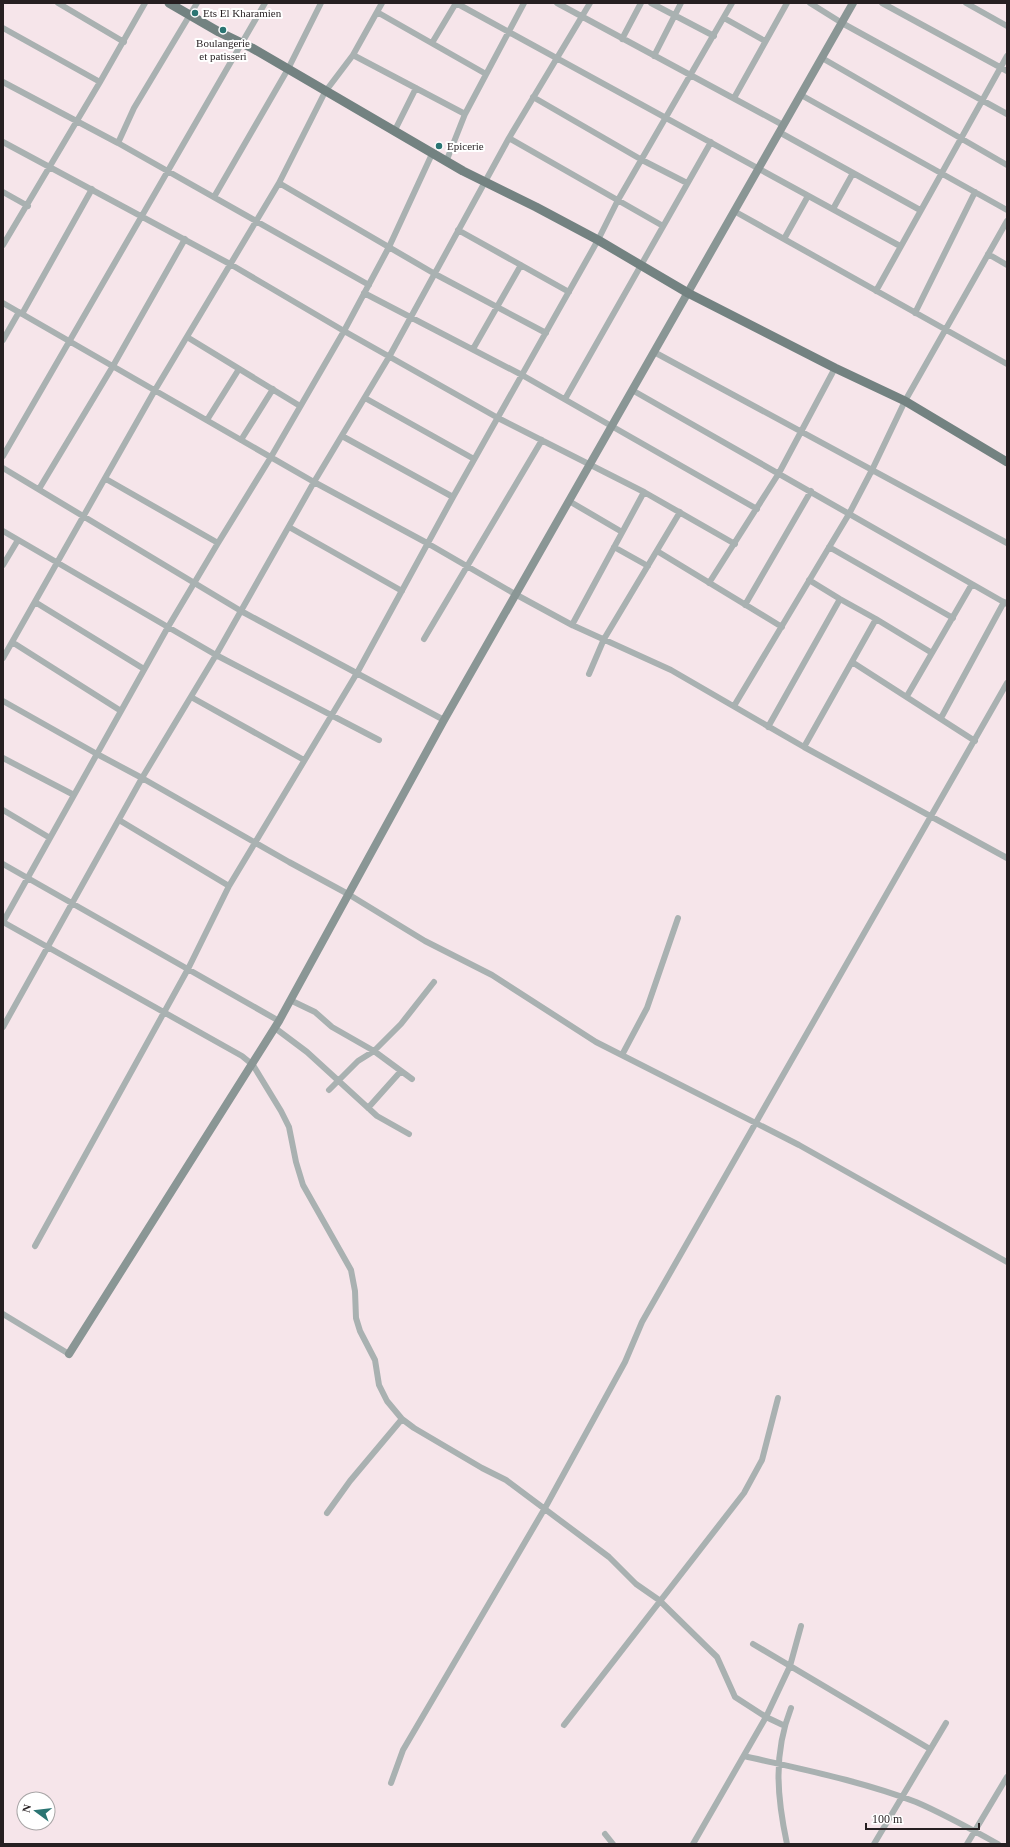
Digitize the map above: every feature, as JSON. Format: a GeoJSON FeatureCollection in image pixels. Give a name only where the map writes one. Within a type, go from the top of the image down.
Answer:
{"type":"FeatureCollection","features":[{"type":"Feature","properties":{"kind":"main road"},"geometry":{"type":"LineString","coordinates":[[169,3],[288,69],[446,162],[598,240],[688,293],[836,368],[905,401],[1007,462]]}},
{"type":"Feature","properties":{"kind":"street"},"geometry":{"type":"LineString","coordinates":[[58,3],[124,42]]}},
{"type":"Feature","properties":{"kind":"street"},"geometry":{"type":"LineString","coordinates":[[3,245],[28,206],[146,3]]}},
{"type":"Feature","properties":{"kind":"street"},"geometry":{"type":"LineString","coordinates":[[118,143],[134,108],[197,3]]}},
{"type":"Feature","properties":{"kind":"street"},"geometry":{"type":"LineString","coordinates":[[3,456],[169,172],[265,3]]}},
{"type":"Feature","properties":{"kind":"street"},"geometry":{"type":"LineString","coordinates":[[214,197],[288,69],[321,3]]}},
{"type":"Feature","properties":{"kind":"street"},"geometry":{"type":"LineString","coordinates":[[3,658],[83,516],[106,479],[155,390],[279,183],[325,92],[353,55],[382,3]]}},
{"type":"Feature","properties":{"kind":"street"},"geometry":{"type":"LineString","coordinates":[[432,43],[456,3],[900,246]]}},
{"type":"Feature","properties":{"kind":"street"},"geometry":{"type":"LineString","coordinates":[[446,162],[465,114],[524,3]]}},
{"type":"Feature","properties":{"kind":"street"},"geometry":{"type":"LineString","coordinates":[[557,3],[734,98],[853,173],[920,210]]}},
{"type":"Feature","properties":{"kind":"street"},"geometry":{"type":"LineString","coordinates":[[3,1027],[142,778],[216,655],[314,482],[390,357],[484,182],[590,3]]}},
{"type":"Feature","properties":{"kind":"street"},"geometry":{"type":"LineString","coordinates":[[622,39],[641,3]]}},
{"type":"Feature","properties":{"kind":"street"},"geometry":{"type":"LineString","coordinates":[[651,3],[714,36]]}},
{"type":"Feature","properties":{"kind":"street"},"geometry":{"type":"LineString","coordinates":[[654,56],[681,3]]}},
{"type":"Feature","properties":{"kind":"street"},"geometry":{"type":"LineString","coordinates":[[35,1246],[164,1014],[229,886],[330,716],[357,674],[427,543],[598,240],[618,200],[667,118],[732,3]]}},
{"type":"Feature","properties":{"kind":"street"},"geometry":{"type":"LineString","coordinates":[[734,98],[787,3]]}},
{"type":"Feature","properties":{"kind":"street"},"geometry":{"type":"LineString","coordinates":[[810,3],[1007,114]]}},
{"type":"Feature","properties":{"kind":"street"},"geometry":{"type":"LineString","coordinates":[[3,1314],[69,1354],[277,1024],[515,594],[853,3]]}},
{"type":"Feature","properties":{"kind":"street"},"geometry":{"type":"LineString","coordinates":[[882,3],[1007,71]]}},
{"type":"Feature","properties":{"kind":"street"},"geometry":{"type":"LineString","coordinates":[[966,3],[1007,26]]}},
{"type":"Feature","properties":{"kind":"street"},"geometry":{"type":"LineString","coordinates":[[377,12],[486,74]]}},
{"type":"Feature","properties":{"kind":"street"},"geometry":{"type":"LineString","coordinates":[[724,18],[765,41]]}},
{"type":"Feature","properties":{"kind":"street"},"geometry":{"type":"LineString","coordinates":[[3,28],[100,82]]}},
{"type":"Feature","properties":{"kind":"street"},"geometry":{"type":"LineString","coordinates":[[353,55],[465,114]]}},
{"type":"Feature","properties":{"kind":"street"},"geometry":{"type":"LineString","coordinates":[[876,291],[1007,56]]}},
{"type":"Feature","properties":{"kind":"street"},"geometry":{"type":"LineString","coordinates":[[822,58],[1007,165]]}},
{"type":"Feature","properties":{"kind":"street"},"geometry":{"type":"LineString","coordinates":[[3,82],[118,143],[369,285]]}},
{"type":"Feature","properties":{"kind":"street"},"geometry":{"type":"LineString","coordinates":[[394,132],[416,88]]}},
{"type":"Feature","properties":{"kind":"street"},"geometry":{"type":"LineString","coordinates":[[801,95],[1007,210]]}},
{"type":"Feature","properties":{"kind":"street"},"geometry":{"type":"LineString","coordinates":[[533,97],[642,160],[688,183]]}},
{"type":"Feature","properties":{"kind":"street"},"geometry":{"type":"LineString","coordinates":[[509,138],[663,226]]}},
{"type":"Feature","properties":{"kind":"street"},"geometry":{"type":"LineString","coordinates":[[3,142],[230,264],[344,331],[498,418],[590,463],[735,544]]}},
{"type":"Feature","properties":{"kind":"street"},"geometry":{"type":"LineString","coordinates":[[565,399],[711,142]]}},
{"type":"Feature","properties":{"kind":"street"},"geometry":{"type":"LineString","coordinates":[[432,154],[389,247],[344,331],[271,457],[218,542],[168,627],[3,922],[164,1014],[242,1056],[253,1064],[289,1127],[296,1162],[303,1185],[351,1270],[355,1291],[356,1318],[360,1331],[375,1360],[382,1390],[387,1401],[402,1419],[482,1468],[506,1480],[609,1557],[636,1584],[659,1600],[717,1657],[735,1697],[766,1717],[784,1726]]}},
{"type":"Feature","properties":{"kind":"street"},"geometry":{"type":"LineString","coordinates":[[833,209],[853,173]]}},
{"type":"Feature","properties":{"kind":"street"},"geometry":{"type":"LineString","coordinates":[[279,183],[435,274],[546,333]]}},
{"type":"Feature","properties":{"kind":"street"},"geometry":{"type":"LineString","coordinates":[[3,340],[21,313],[92,189]]}},
{"type":"Feature","properties":{"kind":"street"},"geometry":{"type":"LineString","coordinates":[[3,192],[28,206]]}},
{"type":"Feature","properties":{"kind":"street"},"geometry":{"type":"LineString","coordinates":[[915,313],[975,192]]}},
{"type":"Feature","properties":{"kind":"street"},"geometry":{"type":"LineString","coordinates":[[784,239],[808,196]]}},
{"type":"Feature","properties":{"kind":"street"},"geometry":{"type":"LineString","coordinates":[[734,211],[1007,364]]}},
{"type":"Feature","properties":{"kind":"street"},"geometry":{"type":"LineString","coordinates":[[734,706],[849,514],[905,401],[1007,221]]}},
{"type":"Feature","properties":{"kind":"street"},"geometry":{"type":"LineString","coordinates":[[458,230],[569,292]]}},
{"type":"Feature","properties":{"kind":"street"},"geometry":{"type":"LineString","coordinates":[[39,489],[113,366],[185,239]]}},
{"type":"Feature","properties":{"kind":"street"},"geometry":{"type":"LineString","coordinates":[[988,254],[1007,265]]}},
{"type":"Feature","properties":{"kind":"street"},"geometry":{"type":"LineString","coordinates":[[473,349],[521,265]]}},
{"type":"Feature","properties":{"kind":"street"},"geometry":{"type":"LineString","coordinates":[[364,293],[522,374],[757,509]]}},
{"type":"Feature","properties":{"kind":"street"},"geometry":{"type":"LineString","coordinates":[[3,303],[314,482],[427,543],[515,594],[572,625],[671,670],[768,727],[1007,858]]}},
{"type":"Feature","properties":{"kind":"street"},"geometry":{"type":"LineString","coordinates":[[187,337],[300,406]]}},
{"type":"Feature","properties":{"kind":"street"},"geometry":{"type":"LineString","coordinates":[[654,352],[1007,543]]}},
{"type":"Feature","properties":{"kind":"street"},"geometry":{"type":"LineString","coordinates":[[709,583],[779,474],[836,368]]}},
{"type":"Feature","properties":{"kind":"street"},"geometry":{"type":"LineString","coordinates":[[207,420],[239,369]]}},
{"type":"Feature","properties":{"kind":"street"},"geometry":{"type":"LineString","coordinates":[[241,440],[272,389]]}},
{"type":"Feature","properties":{"kind":"street"},"geometry":{"type":"LineString","coordinates":[[632,390],[1006,603],[941,718]]}},
{"type":"Feature","properties":{"kind":"street"},"geometry":{"type":"LineString","coordinates":[[366,398],[474,459]]}},
{"type":"Feature","properties":{"kind":"street"},"geometry":{"type":"LineString","coordinates":[[342,436],[453,497]]}},
{"type":"Feature","properties":{"kind":"street"},"geometry":{"type":"LineString","coordinates":[[424,639],[542,440]]}},
{"type":"Feature","properties":{"kind":"street"},"geometry":{"type":"LineString","coordinates":[[3,468],[241,611],[444,720]]}},
{"type":"Feature","properties":{"kind":"street"},"geometry":{"type":"LineString","coordinates":[[106,479],[218,542]]}},
{"type":"Feature","properties":{"kind":"street"},"geometry":{"type":"LineString","coordinates":[[745,605],[811,491]]}},
{"type":"Feature","properties":{"kind":"street"},"geometry":{"type":"LineString","coordinates":[[572,625],[644,492]]}},
{"type":"Feature","properties":{"kind":"street"},"geometry":{"type":"LineString","coordinates":[[569,501],[622,532]]}},
{"type":"Feature","properties":{"kind":"street"},"geometry":{"type":"LineString","coordinates":[[589,674],[604,640],[680,512]]}},
{"type":"Feature","properties":{"kind":"street"},"geometry":{"type":"LineString","coordinates":[[289,527],[402,591]]}},
{"type":"Feature","properties":{"kind":"street"},"geometry":{"type":"LineString","coordinates":[[3,531],[216,655],[330,716],[379,740]]}},
{"type":"Feature","properties":{"kind":"street"},"geometry":{"type":"LineString","coordinates":[[3,565],[18,540]]}},
{"type":"Feature","properties":{"kind":"street"},"geometry":{"type":"LineString","coordinates":[[614,547],[648,566]]}},
{"type":"Feature","properties":{"kind":"street"},"geometry":{"type":"LineString","coordinates":[[829,547],[952,618]]}},
{"type":"Feature","properties":{"kind":"street"},"geometry":{"type":"LineString","coordinates":[[657,551],[782,627]]}},
{"type":"Feature","properties":{"kind":"street"},"geometry":{"type":"LineString","coordinates":[[810,580],[932,653]]}},
{"type":"Feature","properties":{"kind":"street"},"geometry":{"type":"LineString","coordinates":[[906,696],[972,584]]}},
{"type":"Feature","properties":{"kind":"street"},"geometry":{"type":"LineString","coordinates":[[768,727],[840,599]]}},
{"type":"Feature","properties":{"kind":"street"},"geometry":{"type":"LineString","coordinates":[[35,602],[144,669]]}},
{"type":"Feature","properties":{"kind":"street"},"geometry":{"type":"LineString","coordinates":[[804,747],[876,619]]}},
{"type":"Feature","properties":{"kind":"street"},"geometry":{"type":"LineString","coordinates":[[12,642],[121,711]]}},
{"type":"Feature","properties":{"kind":"street"},"geometry":{"type":"LineString","coordinates":[[852,662],[975,741]]}},
{"type":"Feature","properties":{"kind":"street"},"geometry":{"type":"LineString","coordinates":[[391,1783],[403,1750],[545,1508],[625,1362],[642,1322],[1007,683]]}},
{"type":"Feature","properties":{"kind":"street"},"geometry":{"type":"LineString","coordinates":[[191,697],[304,760]]}},
{"type":"Feature","properties":{"kind":"street"},"geometry":{"type":"LineString","coordinates":[[3,700],[96,754],[142,778],[348,894],[424,941],[492,976],[596,1042],[799,1145],[1007,1262]]}},
{"type":"Feature","properties":{"kind":"street"},"geometry":{"type":"LineString","coordinates":[[3,758],[74,795]]}},
{"type":"Feature","properties":{"kind":"street"},"geometry":{"type":"LineString","coordinates":[[3,810],[50,838]]}},
{"type":"Feature","properties":{"kind":"street"},"geometry":{"type":"LineString","coordinates":[[119,820],[229,886]]}},
{"type":"Feature","properties":{"kind":"street"},"geometry":{"type":"LineString","coordinates":[[3,864],[188,969],[277,1024],[377,1116],[409,1134]]}},
{"type":"Feature","properties":{"kind":"street"},"geometry":{"type":"LineString","coordinates":[[622,1055],[647,1008],[678,918]]}},
{"type":"Feature","properties":{"kind":"street"},"geometry":{"type":"LineString","coordinates":[[329,1090],[358,1061],[374,1051],[401,1024],[434,982]]}},
{"type":"Feature","properties":{"kind":"street"},"geometry":{"type":"LineString","coordinates":[[290,1000],[315,1012],[332,1027],[374,1051],[412,1079]]}},
{"type":"Feature","properties":{"kind":"street"},"geometry":{"type":"LineString","coordinates":[[368,1108],[401,1071]]}},
{"type":"Feature","properties":{"kind":"street"},"geometry":{"type":"LineString","coordinates":[[564,1725],[659,1600],[744,1493],[762,1460],[778,1398]]}},
{"type":"Feature","properties":{"kind":"street"},"geometry":{"type":"LineString","coordinates":[[327,1513],[350,1481],[402,1419]]}},
{"type":"Feature","properties":{"kind":"street"},"geometry":{"type":"LineString","coordinates":[[693,1844],[766,1717],[790,1666],[801,1626]]}},
{"type":"Feature","properties":{"kind":"street"},"geometry":{"type":"LineString","coordinates":[[753,1644],[930,1749]]}},
{"type":"Feature","properties":{"kind":"street"},"geometry":{"type":"LineString","coordinates":[[787,1844],[780,1810],[778,1764],[784,1726],[791,1708]]}},
{"type":"Feature","properties":{"kind":"street"},"geometry":{"type":"LineString","coordinates":[[874,1844],[946,1723]]}},
{"type":"Feature","properties":{"kind":"street"},"geometry":{"type":"LineString","coordinates":[[744,1756],[872,1788],[901,1798],[950,1818],[998,1844]]}},
{"type":"Feature","properties":{"kind":"street"},"geometry":{"type":"LineString","coordinates":[[966,1844],[1007,1777]]}},
{"type":"Feature","properties":{"kind":"street"},"geometry":{"type":"LineString","coordinates":[[605,1834],[613,1844]]}},
{"type":"Feature","properties":{"kind":"place","name":"Ets El Kharamien"},"geometry":{"type":"Point","coordinates":[195,13]}},
{"type":"Feature","properties":{"kind":"place","name":"Boulangerie et patisseri"},"geometry":{"type":"Point","coordinates":[223,30]}},
{"type":"Feature","properties":{"kind":"place","name":"Epicerie"},"geometry":{"type":"Point","coordinates":[439,146]}}]}
